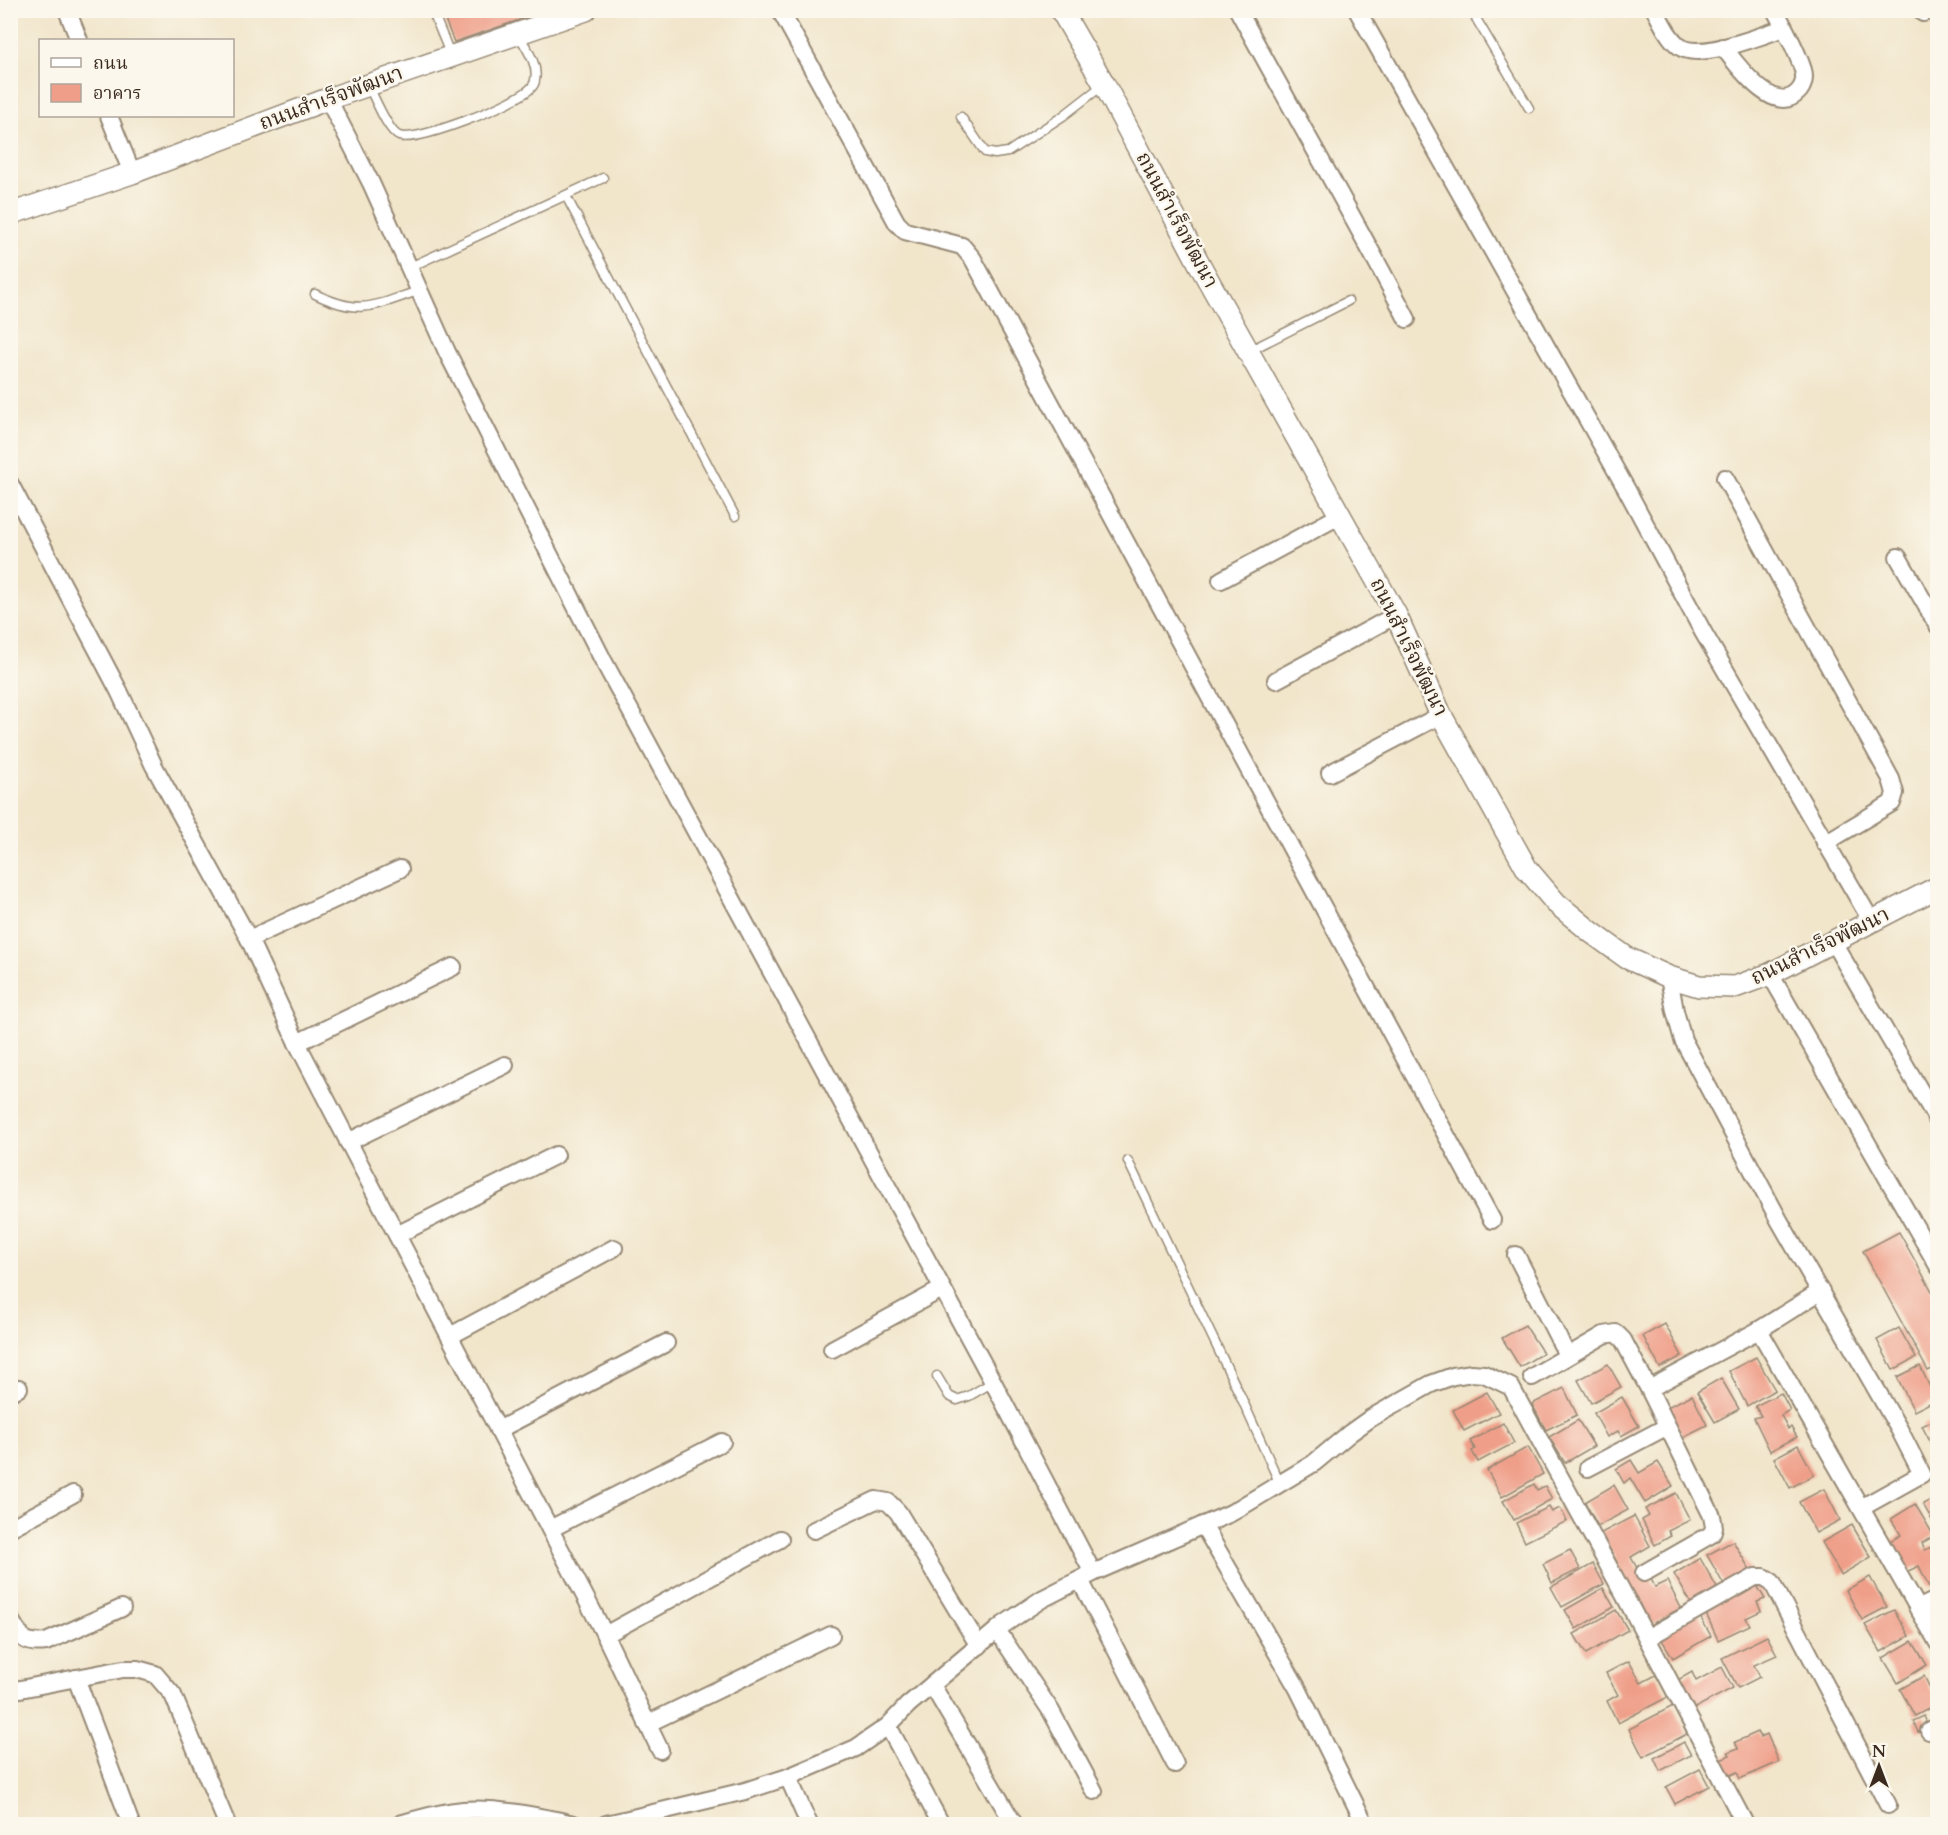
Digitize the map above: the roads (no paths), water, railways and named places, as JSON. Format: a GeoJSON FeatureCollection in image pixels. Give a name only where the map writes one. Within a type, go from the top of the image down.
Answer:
{"type":"FeatureCollection","features":[{"type":"Feature","properties":{"kind":"street"},"geometry":{"type":"LineString","coordinates":[[67,10],[79,39]]}},
{"type":"Feature","properties":{"kind":"street","name":"ถนนสำเร็จพัฒนา"},"geometry":{"type":"LineString","coordinates":[[10,214],[132,173],[328,99],[586,10]]}},
{"type":"Feature","properties":{"kind":"street"},"geometry":{"type":"LineString","coordinates":[[780,10],[897,223],[905,231],[962,246],[973,259],[1492,1220]]}},
{"type":"Feature","properties":{"kind":"street","name":"ถนนสำเร็จพัฒนา"},"geometry":{"type":"LineString","coordinates":[[1061,10],[1396,615],[1441,715],[1527,869],[1556,903],[1627,958],[1669,977],[1698,986],[1734,987],[1770,974],[1938,887]]}},
{"type":"Feature","properties":{"kind":"street"},"geometry":{"type":"LineString","coordinates":[[1238,10],[1407,319]]}},
{"type":"Feature","properties":{"kind":"street"},"geometry":{"type":"LineString","coordinates":[[1357,10],[1621,480],[1703,632],[1872,922]]}},
{"type":"Feature","properties":{"kind":"street"},"geometry":{"type":"LineString","coordinates":[[1655,10],[1666,31],[1680,48],[1695,52],[1723,47],[1784,28]]}},
{"type":"Feature","properties":{"kind":"street"},"geometry":{"type":"LineString","coordinates":[[1723,47],[1754,84],[1772,96],[1786,98],[1798,93],[1803,82],[1803,71],[1775,10]]}},
{"type":"Feature","properties":{"kind":"street"},"geometry":{"type":"LineString","coordinates":[[328,99],[371,183],[418,291],[604,662],[993,1382],[1175,1764]]}},
{"type":"Feature","properties":{"kind":"street"},"geometry":{"type":"LineString","coordinates":[[109,117],[132,173]]}},
{"type":"Feature","properties":{"kind":"street"},"geometry":{"type":"LineString","coordinates":[[1725,478],[1891,779],[1895,793],[1892,803],[1825,843]]}},
{"type":"Feature","properties":{"kind":"street"},"geometry":{"type":"LineString","coordinates":[[10,484],[119,691],[154,766],[249,939],[297,1043],[605,1635],[660,1750]]}},
{"type":"Feature","properties":{"kind":"street"},"geometry":{"type":"LineString","coordinates":[[1221,580],[1341,516]]}},
{"type":"Feature","properties":{"kind":"street"},"geometry":{"type":"LineString","coordinates":[[1898,556],[1938,626]]}},
{"type":"Feature","properties":{"kind":"street"},"geometry":{"type":"LineString","coordinates":[[1276,680],[1396,615]]}},
{"type":"Feature","properties":{"kind":"street"},"geometry":{"type":"LineString","coordinates":[[1330,773],[1441,715]]}},
{"type":"Feature","properties":{"kind":"street"},"geometry":{"type":"LineString","coordinates":[[249,939],[400,869]]}},
{"type":"Feature","properties":{"kind":"street"},"geometry":{"type":"LineString","coordinates":[[1833,942],[1938,1121]]}},
{"type":"Feature","properties":{"kind":"street"},"geometry":{"type":"LineString","coordinates":[[297,1043],[453,967]]}},
{"type":"Feature","properties":{"kind":"street"},"geometry":{"type":"LineString","coordinates":[[1770,974],[1938,1266]]}},
{"type":"Feature","properties":{"kind":"street"},"geometry":{"type":"LineString","coordinates":[[1669,977],[1683,1040],[1779,1220],[1899,1429],[1922,1474]]}},
{"type":"Feature","properties":{"kind":"street"},"geometry":{"type":"LineString","coordinates":[[348,1142],[505,1065]]}},
{"type":"Feature","properties":{"kind":"street"},"geometry":{"type":"LineString","coordinates":[[398,1235],[556,1155]]}},
{"type":"Feature","properties":{"kind":"street"},"geometry":{"type":"LineString","coordinates":[[450,1336],[614,1248]]}},
{"type":"Feature","properties":{"kind":"street"},"geometry":{"type":"LineString","coordinates":[[1516,1255],[1567,1355]]}},
{"type":"Feature","properties":{"kind":"street"},"geometry":{"type":"LineString","coordinates":[[832,1349],[942,1289]]}},
{"type":"Feature","properties":{"kind":"street"},"geometry":{"type":"LineString","coordinates":[[1649,1389],[1759,1330],[1821,1292]]}},
{"type":"Feature","properties":{"kind":"street"},"geometry":{"type":"LineString","coordinates":[[1759,1330],[1938,1643]]}},
{"type":"Feature","properties":{"kind":"street"},"geometry":{"type":"LineString","coordinates":[[1532,1377],[1604,1335],[1616,1333],[1623,1340],[1712,1516],[1714,1527],[1712,1534],[1644,1573]]}},
{"type":"Feature","properties":{"kind":"street"},"geometry":{"type":"LineString","coordinates":[[498,1430],[666,1343]]}},
{"type":"Feature","properties":{"kind":"street"},"geometry":{"type":"LineString","coordinates":[[606,1824],[625,1822],[745,1791],[788,1777],[856,1748],[888,1726],[908,1705],[997,1630],[1042,1599],[1087,1576],[1231,1513],[1314,1463],[1364,1423],[1431,1384],[1453,1376],[1472,1373],[1484,1374],[1511,1387],[1745,1824]]}},
{"type":"Feature","properties":{"kind":"street"},"geometry":{"type":"LineString","coordinates":[[1588,1468],[1666,1426]]}},
{"type":"Feature","properties":{"kind":"street"},"geometry":{"type":"LineString","coordinates":[[550,1529],[722,1442]]}},
{"type":"Feature","properties":{"kind":"street"},"geometry":{"type":"LineString","coordinates":[[1861,1508],[1938,1466]]}},
{"type":"Feature","properties":{"kind":"street"},"geometry":{"type":"LineString","coordinates":[[10,1528],[73,1494]]}},
{"type":"Feature","properties":{"kind":"street"},"geometry":{"type":"LineString","coordinates":[[814,1530],[876,1500],[888,1502],[898,1512],[979,1646]]}},
{"type":"Feature","properties":{"kind":"street"},"geometry":{"type":"LineString","coordinates":[[1203,1525],[1298,1689],[1365,1824]]}},
{"type":"Feature","properties":{"kind":"street"},"geometry":{"type":"LineString","coordinates":[[605,1635],[780,1539]]}},
{"type":"Feature","properties":{"kind":"street"},"geometry":{"type":"LineString","coordinates":[[1647,1638],[1755,1577],[1764,1577],[1772,1582],[1888,1805]]}},
{"type":"Feature","properties":{"kind":"street"},"geometry":{"type":"LineString","coordinates":[[1918,1609],[1938,1599]]}},
{"type":"Feature","properties":{"kind":"street"},"geometry":{"type":"LineString","coordinates":[[10,1619],[23,1640],[33,1644],[46,1642],[122,1608]]}},
{"type":"Feature","properties":{"kind":"street"},"geometry":{"type":"LineString","coordinates":[[997,1630],[1051,1711],[1094,1791]]}},
{"type":"Feature","properties":{"kind":"street"},"geometry":{"type":"LineString","coordinates":[[647,1724],[831,1635]]}},
{"type":"Feature","properties":{"kind":"street"},"geometry":{"type":"LineString","coordinates":[[10,1691],[123,1669],[137,1669],[155,1674],[173,1695],[227,1824]]}},
{"type":"Feature","properties":{"kind":"street"},"geometry":{"type":"LineString","coordinates":[[76,1678],[131,1824]]}},
{"type":"Feature","properties":{"kind":"street"},"geometry":{"type":"LineString","coordinates":[[932,1685],[1014,1824]]}},
{"type":"Feature","properties":{"kind":"street"},"geometry":{"type":"LineString","coordinates":[[888,1726],[941,1824]]}},
{"type":"Feature","properties":{"kind":"street"},"geometry":{"type":"LineString","coordinates":[[788,1777],[809,1824]]}},
{"type":"Feature","properties":{"kind":"street"},"geometry":{"type":"LineString","coordinates":[[400,1824],[434,1814],[574,1824]]}},
{"type":"Feature","properties":{"kind":"lane"},"geometry":{"type":"LineString","coordinates":[[432,10],[451,56]]}},
{"type":"Feature","properties":{"kind":"lane"},"geometry":{"type":"LineString","coordinates":[[1471,10],[1530,108]]}},
{"type":"Feature","properties":{"kind":"lane"},"geometry":{"type":"LineString","coordinates":[[368,85],[392,130],[399,136],[415,137],[435,132],[508,102],[532,87],[536,78],[535,65],[518,32]]}},
{"type":"Feature","properties":{"kind":"lane"},"geometry":{"type":"LineString","coordinates":[[961,117],[985,152],[995,154],[1008,152],[1063,116],[1104,84]]}},
{"type":"Feature","properties":{"kind":"lane"},"geometry":{"type":"LineString","coordinates":[[408,268],[603,178]]}},
{"type":"Feature","properties":{"kind":"lane"},"geometry":{"type":"LineString","coordinates":[[566,196],[735,516]]}},
{"type":"Feature","properties":{"kind":"lane"},"geometry":{"type":"LineString","coordinates":[[315,294],[348,308],[370,307],[418,291]]}},
{"type":"Feature","properties":{"kind":"lane"},"geometry":{"type":"LineString","coordinates":[[1248,351],[1348,301]]}},
{"type":"Feature","properties":{"kind":"lane"},"geometry":{"type":"LineString","coordinates":[[1128,1161],[1241,1397],[1280,1485]]}},
{"type":"Feature","properties":{"kind":"lane"},"geometry":{"type":"LineString","coordinates":[[937,1376],[949,1396],[957,1400],[993,1382]]}}]}
